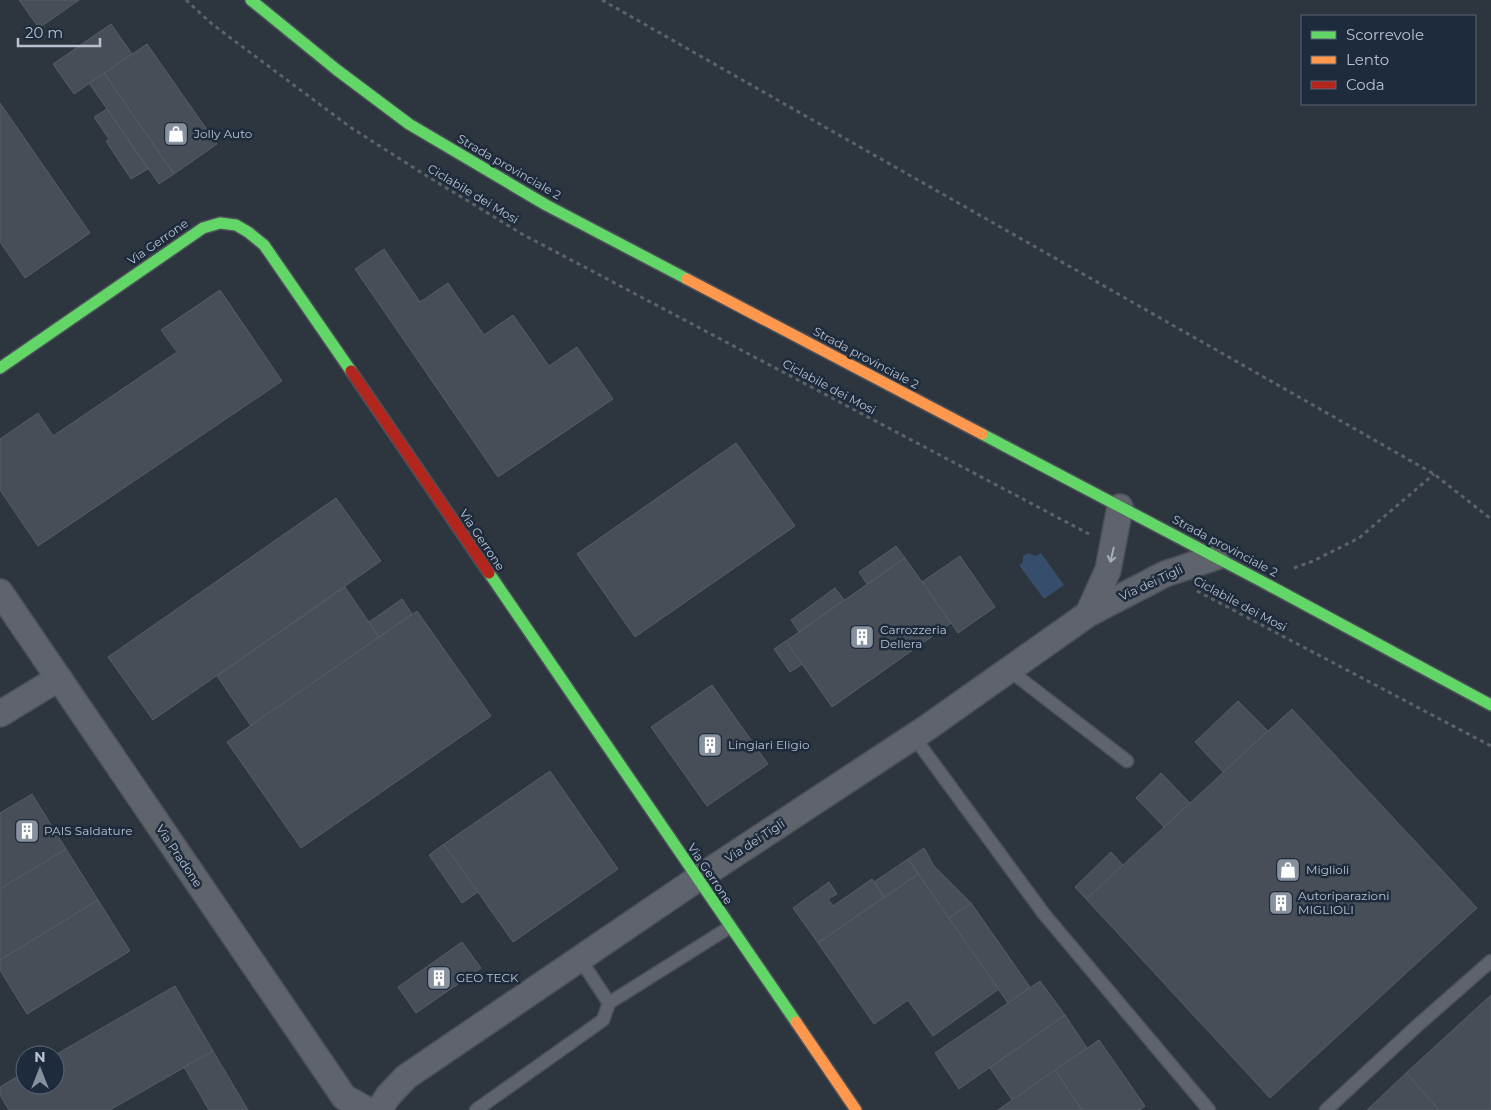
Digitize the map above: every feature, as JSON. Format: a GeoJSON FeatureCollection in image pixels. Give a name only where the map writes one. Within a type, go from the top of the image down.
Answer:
{"type":"FeatureCollection","features":[{"type":"Feature","properties":{"kind":"main road","name":"Strada provinciale 2"},"geometry":{"type":"LineString","coordinates":[[251,0],[337,70],[409,124],[546,205],[1216,557],[1491,705]]}},
{"type":"Feature","properties":{"kind":"main road","name":"Via Gerrone"},"geometry":{"type":"LineString","coordinates":[[0,368],[202,228],[224,222],[242,227],[258,238],[856,1110]]}},
{"type":"Feature","properties":{"kind":"street","name":"Via dei Tigli"},"geometry":{"type":"LineString","coordinates":[[1088,614],[1108,570],[1120,507]]}},
{"type":"Feature","properties":{"kind":"street","name":"Via dei Tigli"},"geometry":{"type":"LineString","coordinates":[[379,1110],[388,1096],[406,1077],[697,879],[914,736],[1088,614],[1165,574],[1216,557]]}},
{"type":"Feature","properties":{"kind":"street","name":"Via Pradone"},"geometry":{"type":"LineString","coordinates":[[0,592],[344,1097],[367,1110]]}},
{"type":"Feature","properties":{"kind":"street"},"geometry":{"type":"LineString","coordinates":[[0,714],[59,678]]}},
{"type":"Feature","properties":{"kind":"lane"},"geometry":{"type":"LineString","coordinates":[[1009,670],[1127,761]]}},
{"type":"Feature","properties":{"kind":"lane"},"geometry":{"type":"LineString","coordinates":[[914,736],[1044,914],[1209,1110]]}},
{"type":"Feature","properties":{"kind":"lane"},"geometry":{"type":"LineString","coordinates":[[476,1110],[603,1020],[609,1003],[730,927]]}},
{"type":"Feature","properties":{"kind":"lane"},"geometry":{"type":"LineString","coordinates":[[580,958],[609,1003]]}},
{"type":"Feature","properties":{"kind":"lane"},"geometry":{"type":"LineString","coordinates":[[1326,1110],[1418,1024],[1491,961]]}},
{"type":"Feature","properties":{"kind":"path","name":"Ciclabile dei Mosi"},"geometry":{"type":"LineString","coordinates":[[186,0],[212,24],[350,127],[522,234],[1113,547]]}},
{"type":"Feature","properties":{"kind":"path"},"geometry":{"type":"LineString","coordinates":[[602,0],[1434,474],[1491,519]]}},
{"type":"Feature","properties":{"kind":"path"},"geometry":{"type":"LineString","coordinates":[[1261,581],[1313,561],[1359,538],[1434,474]]}},
{"type":"Feature","properties":{"kind":"path","name":"Ciclabile dei Mosi"},"geometry":{"type":"LineString","coordinates":[[1165,574],[1491,746]]}},
{"type":"Feature","properties":{"kind":"water"},"geometry":{"type":"Polygon","coordinates":[[[1028,553],[1036,556],[1041,553],[1064,585],[1044,599],[1019,565],[1023,562],[1023,556],[1028,553]]]}},
{"type":"Feature","properties":{"kind":"building"},"geometry":{"type":"Polygon","coordinates":[[[19,0],[79,0],[39,28],[19,0]]]}},
{"type":"Feature","properties":{"kind":"building"},"geometry":{"type":"Polygon","coordinates":[[[111,24],[132,54],[74,94],[53,64],[111,24]]]}},
{"type":"Feature","properties":{"kind":"building"},"geometry":{"type":"Polygon","coordinates":[[[147,44],[217,144],[174,174],[104,73],[147,44]]]}},
{"type":"Feature","properties":{"kind":"building"},"geometry":{"type":"Polygon","coordinates":[[[104,73],[174,174],[159,184],[89,83],[104,73]]]}},
{"type":"Feature","properties":{"kind":"building"},"geometry":{"type":"Polygon","coordinates":[[[0,103],[90,233],[25,278],[0,242],[0,103]]]}},
{"type":"Feature","properties":{"kind":"building"},"geometry":{"type":"Polygon","coordinates":[[[107,109],[148,169],[131,179],[106,141],[109,139],[94,117],[107,109]]]}},
{"type":"Feature","properties":{"kind":"building"},"geometry":{"type":"Polygon","coordinates":[[[384,249],[420,302],[448,283],[484,335],[513,315],[549,366],[577,347],[613,399],[498,477],[355,269],[384,249]]]}},
{"type":"Feature","properties":{"kind":"building"},"geometry":{"type":"Polygon","coordinates":[[[220,290],[282,381],[38,546],[0,490],[0,439],[38,413],[53,436],[177,352],[161,330],[220,290]]]}},
{"type":"Feature","properties":{"kind":"building"},"geometry":{"type":"Polygon","coordinates":[[[736,443],[795,526],[635,637],[577,554],[736,443]]]}},
{"type":"Feature","properties":{"kind":"building"},"geometry":{"type":"Polygon","coordinates":[[[336,498],[381,561],[153,720],[108,657],[336,498]]]}},
{"type":"Feature","properties":{"kind":"building"},"geometry":{"type":"Polygon","coordinates":[[[896,546],[905,558],[867,584],[859,572],[896,546]]]}},
{"type":"Feature","properties":{"kind":"building"},"geometry":{"type":"Polygon","coordinates":[[[960,556],[995,607],[958,633],[922,582],[960,556]]]}},
{"type":"Feature","properties":{"kind":"building","name":"Carrozzeria Dellera"},"geometry":{"type":"Polygon","coordinates":[[[905,558],[951,623],[832,707],[786,641],[905,558]]]}},
{"type":"Feature","properties":{"kind":"building"},"geometry":{"type":"Polygon","coordinates":[[[345,587],[379,637],[251,726],[217,676],[345,587]]]}},
{"type":"Feature","properties":{"kind":"building"},"geometry":{"type":"Polygon","coordinates":[[[835,588],[844,600],[799,632],[791,620],[835,588]]]}},
{"type":"Feature","properties":{"kind":"building"},"geometry":{"type":"Polygon","coordinates":[[[402,599],[412,614],[379,637],[369,622],[402,599]]]}},
{"type":"Feature","properties":{"kind":"building"},"geometry":{"type":"Polygon","coordinates":[[[417,611],[491,716],[301,848],[227,742],[417,611]]]}},
{"type":"Feature","properties":{"kind":"building"},"geometry":{"type":"Polygon","coordinates":[[[786,641],[802,664],[790,672],[774,649],[786,641]]]}},
{"type":"Feature","properties":{"kind":"building","name":"Lingiari Eligio"},"geometry":{"type":"Polygon","coordinates":[[[712,685],[768,764],[707,806],[651,727],[712,685]]]}},
{"type":"Feature","properties":{"kind":"building"},"geometry":{"type":"Polygon","coordinates":[[[1238,701],[1268,731],[1223,772],[1195,742],[1238,701]]]}},
{"type":"Feature","properties":{"kind":"building","name":"Autoriparazioni MIGLIOLI"},"geometry":{"type":"Polygon","coordinates":[[[1292,709],[1477,908],[1270,1098],[1086,899],[1292,709]]]}},
{"type":"Feature","properties":{"kind":"building"},"geometry":{"type":"Polygon","coordinates":[[[550,771],[618,869],[513,942],[444,844],[550,771]]]}},
{"type":"Feature","properties":{"kind":"building"},"geometry":{"type":"Polygon","coordinates":[[[1161,773],[1190,803],[1164,827],[1136,798],[1161,773]]]}},
{"type":"Feature","properties":{"kind":"building","name":"PAIS Saldature"},"geometry":{"type":"Polygon","coordinates":[[[32,794],[66,849],[0,889],[0,813],[32,794]]]}},
{"type":"Feature","properties":{"kind":"building"},"geometry":{"type":"Polygon","coordinates":[[[444,844],[478,892],[462,903],[429,855],[444,844]]]}},
{"type":"Feature","properties":{"kind":"building"},"geometry":{"type":"Polygon","coordinates":[[[924,848],[934,866],[971,903],[949,918],[908,859],[924,848]]]}},
{"type":"Feature","properties":{"kind":"building"},"geometry":{"type":"Polygon","coordinates":[[[66,849],[98,900],[0,960],[0,889],[66,849]]]}},
{"type":"Feature","properties":{"kind":"building"},"geometry":{"type":"Polygon","coordinates":[[[1111,852],[1123,865],[1086,899],[1075,887],[1111,852]]]}},
{"type":"Feature","properties":{"kind":"building"},"geometry":{"type":"Polygon","coordinates":[[[908,859],[918,874],[884,897],[874,882],[908,859]]]}},
{"type":"Feature","properties":{"kind":"building"},"geometry":{"type":"Polygon","coordinates":[[[918,874],[999,989],[933,1036],[908,1000],[874,1024],[818,943],[918,874]]]}},
{"type":"Feature","properties":{"kind":"building"},"geometry":{"type":"Polygon","coordinates":[[[872,879],[884,897],[818,943],[793,908],[829,882],[837,894],[828,899],[833,906],[872,879]]]}},
{"type":"Feature","properties":{"kind":"building"},"geometry":{"type":"Polygon","coordinates":[[[98,900],[130,951],[27,1014],[0,970],[0,960],[98,900]]]}},
{"type":"Feature","properties":{"kind":"building"},"geometry":{"type":"Polygon","coordinates":[[[971,903],[1030,987],[1008,1003],[949,918],[971,903]]]}},
{"type":"Feature","properties":{"kind":"building","name":"GEO TECK"},"geometry":{"type":"Polygon","coordinates":[[[462,942],[481,968],[416,1013],[398,987],[462,942]]]}},
{"type":"Feature","properties":{"kind":"building"},"geometry":{"type":"Polygon","coordinates":[[[1040,981],[1065,1015],[959,1089],[935,1053],[1040,981]]]}},
{"type":"Feature","properties":{"kind":"building"},"geometry":{"type":"Polygon","coordinates":[[[175,986],[213,1051],[110,1110],[9,1110],[0,1095],[0,1087],[15,1078],[15,1095],[65,1095],[65,1049],[175,986]]]}},
{"type":"Feature","properties":{"kind":"building"},"geometry":{"type":"Polygon","coordinates":[[[1491,995],[1491,1110],[1439,1110],[1406,1073],[1491,995]]]}},
{"type":"Feature","properties":{"kind":"building"},"geometry":{"type":"Polygon","coordinates":[[[1065,1015],[1087,1048],[1012,1100],[990,1068],[1065,1015]]]}},
{"type":"Feature","properties":{"kind":"building"},"geometry":{"type":"Polygon","coordinates":[[[1099,1040],[1145,1106],[1140,1110],[1082,1110],[1055,1070],[1099,1040]]]}},
{"type":"Feature","properties":{"kind":"building"},"geometry":{"type":"Polygon","coordinates":[[[213,1051],[248,1110],[209,1110],[184,1067],[213,1051]]]}},
{"type":"Feature","properties":{"kind":"building"},"geometry":{"type":"Polygon","coordinates":[[[1055,1070],[1082,1110],[998,1110],[1012,1100],[1055,1070]]]}},
{"type":"Feature","properties":{"kind":"building"},"geometry":{"type":"Polygon","coordinates":[[[1406,1073],[1439,1110],[1367,1110],[1406,1073]]]}},
{"type":"Feature","properties":{"kind":"traffic: fast"},"geometry":{"type":"LineString","coordinates":[[251,0],[337,70],[409,124],[546,205],[687,279]]}},
{"type":"Feature","properties":{"kind":"traffic: fast"},"geometry":{"type":"LineString","coordinates":[[0,368],[203,228],[220,223],[236,225],[264,245],[351,371]]}},
{"type":"Feature","properties":{"kind":"traffic: fast"},"geometry":{"type":"LineString","coordinates":[[982,434],[1491,705]]}},
{"type":"Feature","properties":{"kind":"traffic: fast"},"geometry":{"type":"LineString","coordinates":[[489,573],[796,1022]]}},
{"type":"Feature","properties":{"kind":"traffic: slow"},"geometry":{"type":"LineString","coordinates":[[687,279],[982,434]]}},
{"type":"Feature","properties":{"kind":"traffic: slow"},"geometry":{"type":"LineString","coordinates":[[796,1022],[856,1110]]}},
{"type":"Feature","properties":{"kind":"traffic: jam"},"geometry":{"type":"LineString","coordinates":[[351,371],[489,573]]}},
{"type":"Feature","properties":{"kind":"place","name":"Jolly Auto"},"geometry":{"type":"Point","coordinates":[176,134]}},
{"type":"Feature","properties":{"kind":"place","name":"Carrozzeria Dellera"},"geometry":{"type":"Point","coordinates":[862,637]}},
{"type":"Feature","properties":{"kind":"place","name":"Lingiari Eligio"},"geometry":{"type":"Point","coordinates":[710,745]}},
{"type":"Feature","properties":{"kind":"place","name":"PAIS Saldature"},"geometry":{"type":"Point","coordinates":[27,831]}},
{"type":"Feature","properties":{"kind":"place","name":"Miglioli"},"geometry":{"type":"Point","coordinates":[1288,870]}},
{"type":"Feature","properties":{"kind":"place","name":"Autoriparazioni MIGLIOLI"},"geometry":{"type":"Point","coordinates":[1281,903]}},
{"type":"Feature","properties":{"kind":"place","name":"GEO TECK"},"geometry":{"type":"Point","coordinates":[439,978]}}]}
